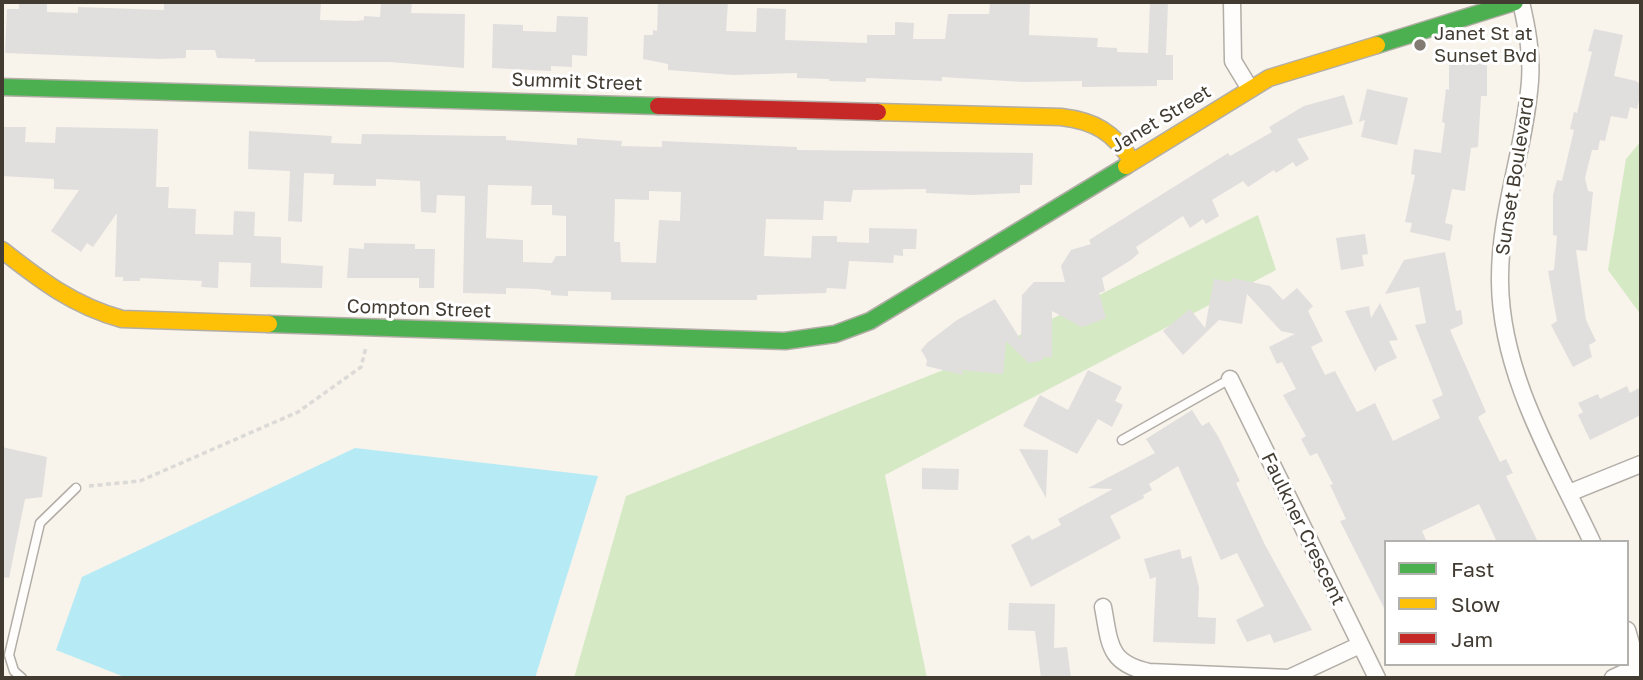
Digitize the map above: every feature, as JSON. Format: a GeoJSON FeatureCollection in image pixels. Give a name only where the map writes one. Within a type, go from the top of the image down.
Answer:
{"type":"FeatureCollection","features":[{"type":"Feature","properties":{"kind":"street"},"geometry":{"type":"LineString","coordinates":[[1232,2],[1233,61],[1250,89]]}},
{"type":"Feature","properties":{"kind":"street","name":"Janet Street"},"geometry":{"type":"LineString","coordinates":[[855,330],[1250,89],[1293,69],[1516,2]]}},
{"type":"Feature","properties":{"kind":"street","name":"Sunset Boulevard"},"geometry":{"type":"LineString","coordinates":[[1521,2],[1527,28],[1530,78],[1503,238],[1501,312],[1518,380],[1591,540]]}},
{"type":"Feature","properties":{"kind":"street","name":"Summit Street"},"geometry":{"type":"LineString","coordinates":[[2,87],[1083,118],[1104,125],[1132,161]]}},
{"type":"Feature","properties":{"kind":"street","name":"Compton Street"},"geometry":{"type":"LineString","coordinates":[[2,250],[68,302],[122,319],[785,341],[821,340],[855,330]]}},
{"type":"Feature","properties":{"kind":"street","name":"Faulkner Crescent"},"geometry":{"type":"LineString","coordinates":[[1230,379],[1377,678]]}},
{"type":"Feature","properties":{"kind":"street"},"geometry":{"type":"LineString","coordinates":[[1569,493],[1641,464]]}},
{"type":"Feature","properties":{"kind":"street"},"geometry":{"type":"LineString","coordinates":[[1103,607],[1116,657],[1129,667],[1149,672],[1289,678],[1360,645]]}},
{"type":"Feature","properties":{"kind":"street"},"geometry":{"type":"LineString","coordinates":[[1613,678],[1639,673],[1629,637]]}},
{"type":"Feature","properties":{"kind":"lane"},"geometry":{"type":"LineString","coordinates":[[1122,440],[1230,379]]}},
{"type":"Feature","properties":{"kind":"lane"},"geometry":{"type":"LineString","coordinates":[[22,678],[14,671],[9,655],[40,523],[76,488]]}},
{"type":"Feature","properties":{"kind":"path"},"geometry":{"type":"LineString","coordinates":[[76,488],[140,481],[298,412],[361,368],[370,328]]}},
{"type":"Feature","properties":{"kind":"green space"},"geometry":{"type":"Polygon","coordinates":[[[1641,141],[1641,315],[1608,270],[1626,159],[1641,141]]]}},
{"type":"Feature","properties":{"kind":"green space"},"geometry":{"type":"Polygon","coordinates":[[[1258,215],[1276,270],[885,475],[927,678],[574,678],[626,496],[976,357],[1258,215]]]}},
{"type":"Feature","properties":{"kind":"water"},"geometry":{"type":"Polygon","coordinates":[[[355,448],[598,476],[535,678],[127,678],[56,650],[82,577],[355,448]]]}},
{"type":"Feature","properties":{"kind":"building"},"geometry":{"type":"Polygon","coordinates":[[[19,2],[47,2],[47,12],[78,13],[78,7],[164,10],[164,4],[321,2],[320,20],[356,21],[364,20],[364,16],[380,17],[381,2],[412,2],[411,13],[465,14],[464,68],[390,62],[255,62],[255,59],[217,58],[215,50],[186,50],[186,58],[160,59],[5,53],[7,9],[19,9],[19,2]]]}},
{"type":"Feature","properties":{"kind":"building"},"geometry":{"type":"Polygon","coordinates":[[[658,2],[728,2],[726,31],[756,32],[757,8],[786,9],[785,40],[867,43],[867,35],[895,35],[895,22],[914,23],[913,39],[945,39],[948,14],[989,14],[990,2],[1030,2],[1029,35],[1098,38],[1097,47],[1117,48],[1117,52],[1148,53],[1150,2],[1168,2],[1166,55],[1173,55],[1173,80],[1157,80],[1157,86],[1082,87],[1082,81],[1023,82],[942,77],[942,81],[866,78],[866,82],[797,78],[797,73],[733,75],[668,70],[668,64],[643,59],[644,35],[653,35],[653,30],[657,31],[658,2]]]}},
{"type":"Feature","properties":{"kind":"building"},"geometry":{"type":"Polygon","coordinates":[[[557,16],[588,17],[587,56],[572,55],[572,67],[551,66],[551,71],[492,68],[493,24],[523,25],[523,31],[556,32],[557,16]]]}},
{"type":"Feature","properties":{"kind":"building"},"geometry":{"type":"Polygon","coordinates":[[[1594,29],[1623,35],[1614,76],[1636,81],[1641,85],[1641,92],[1637,109],[1630,107],[1627,119],[1611,116],[1605,141],[1600,140],[1598,150],[1592,150],[1585,178],[1588,191],[1593,192],[1587,251],[1576,250],[1586,320],[1596,341],[1589,345],[1592,357],[1573,367],[1551,325],[1557,321],[1548,271],[1554,270],[1557,236],[1553,235],[1553,195],[1557,180],[1562,181],[1574,130],[1570,129],[1574,112],[1577,113],[1592,52],[1588,51],[1594,29]]]}},
{"type":"Feature","properties":{"kind":"building"},"geometry":{"type":"Polygon","coordinates":[[[1449,56],[1487,56],[1487,96],[1481,96],[1478,147],[1471,148],[1465,191],[1452,189],[1445,223],[1453,225],[1450,241],[1410,232],[1412,223],[1405,222],[1415,175],[1411,174],[1414,149],[1441,153],[1446,89],[1449,90],[1449,56]]]}},
{"type":"Feature","properties":{"kind":"building"},"geometry":{"type":"Polygon","coordinates":[[[1367,89],[1408,98],[1397,145],[1361,137],[1365,120],[1359,122],[1367,89]]]}},
{"type":"Feature","properties":{"kind":"building"},"geometry":{"type":"Polygon","coordinates":[[[1344,95],[1353,124],[1297,139],[1309,159],[1296,167],[1293,162],[1276,173],[1274,170],[1248,187],[1243,181],[1212,200],[1219,216],[1206,224],[1203,219],[1190,228],[1183,216],[1136,247],[1139,253],[1102,278],[1105,291],[1099,293],[1106,318],[1082,327],[1052,311],[1052,357],[1043,357],[1043,360],[1029,363],[1006,341],[1003,374],[961,370],[964,375],[926,366],[927,360],[921,350],[927,343],[957,320],[995,299],[1021,340],[1022,295],[1034,282],[1065,282],[1061,266],[1071,250],[1091,244],[1089,240],[1228,153],[1230,156],[1272,132],[1269,127],[1304,106],[1344,95]]]}},
{"type":"Feature","properties":{"kind":"building"},"geometry":{"type":"Polygon","coordinates":[[[3,127],[26,127],[25,142],[55,143],[56,127],[158,129],[156,187],[169,187],[168,208],[196,209],[195,234],[233,235],[234,211],[255,212],[254,236],[281,237],[281,263],[323,266],[322,288],[250,287],[251,263],[219,262],[218,288],[201,287],[202,281],[140,278],[140,281],[123,281],[123,277],[115,277],[117,213],[93,247],[87,243],[81,252],[51,231],[79,190],[54,189],[54,179],[2,176],[3,127]]]}},
{"type":"Feature","properties":{"kind":"building"},"geometry":{"type":"Polygon","coordinates":[[[249,131],[332,136],[331,143],[361,144],[362,134],[506,136],[506,140],[577,145],[577,138],[622,141],[621,146],[662,147],[662,141],[797,147],[797,150],[1033,153],[1032,185],[1020,185],[1020,193],[971,195],[926,193],[926,189],[853,190],[851,202],[824,201],[823,220],[766,219],[764,256],[811,258],[812,236],[837,236],[837,242],[869,243],[869,228],[917,229],[916,249],[903,249],[903,256],[894,255],[893,263],[849,261],[846,289],[827,288],[826,293],[757,295],[757,300],[611,300],[611,292],[568,291],[568,296],[551,295],[551,291],[537,289],[506,288],[506,294],[463,293],[465,196],[437,195],[436,213],[421,212],[420,181],[376,179],[376,186],[333,185],[334,174],[304,173],[302,222],[288,221],[290,171],[248,169],[249,131]],[[488,185],[486,238],[523,240],[523,262],[552,263],[556,256],[566,256],[566,216],[552,215],[552,205],[531,205],[532,186],[488,185]],[[649,191],[649,200],[615,199],[614,242],[620,242],[621,262],[656,263],[659,220],[680,221],[681,192],[649,191]]]}},
{"type":"Feature","properties":{"kind":"building"},"geometry":{"type":"Polygon","coordinates":[[[1365,234],[1368,254],[1362,255],[1364,266],[1341,270],[1336,238],[1365,234]]]}},
{"type":"Feature","properties":{"kind":"building"},"geometry":{"type":"Polygon","coordinates":[[[364,243],[415,244],[415,249],[435,249],[434,288],[419,288],[419,278],[347,278],[349,248],[364,249],[364,243]]]}},
{"type":"Feature","properties":{"kind":"building"},"geometry":{"type":"Polygon","coordinates":[[[1445,252],[1456,311],[1461,310],[1463,324],[1450,330],[1486,412],[1478,417],[1500,462],[1506,459],[1513,473],[1506,476],[1537,540],[1496,540],[1479,504],[1422,531],[1426,540],[1384,540],[1384,608],[1340,521],[1346,519],[1330,485],[1333,484],[1317,453],[1310,456],[1301,439],[1306,436],[1283,395],[1296,389],[1282,362],[1277,364],[1269,347],[1295,334],[1281,331],[1247,294],[1242,324],[1219,320],[1183,355],[1163,331],[1190,309],[1205,328],[1214,279],[1231,282],[1232,278],[1270,286],[1283,300],[1297,288],[1313,306],[1308,311],[1323,341],[1311,347],[1325,375],[1335,371],[1357,412],[1375,403],[1393,441],[1440,418],[1432,400],[1443,395],[1415,325],[1426,323],[1419,287],[1385,294],[1404,260],[1445,252]]]}},
{"type":"Feature","properties":{"kind":"building"},"geometry":{"type":"Polygon","coordinates":[[[1380,303],[1398,340],[1389,341],[1397,358],[1378,367],[1375,372],[1345,311],[1369,306],[1371,318],[1380,303]]]}},
{"type":"Feature","properties":{"kind":"building"},"geometry":{"type":"Polygon","coordinates":[[[1088,370],[1122,387],[1115,401],[1123,405],[1112,427],[1098,419],[1077,454],[1023,426],[1040,395],[1068,410],[1088,370]]]}},
{"type":"Feature","properties":{"kind":"building"},"geometry":{"type":"Polygon","coordinates":[[[1627,386],[1630,393],[1641,387],[1641,415],[1590,440],[1578,415],[1583,412],[1578,403],[1598,394],[1600,399],[1627,386]]]}},
{"type":"Feature","properties":{"kind":"building"},"geometry":{"type":"Polygon","coordinates":[[[1192,410],[1202,426],[1209,422],[1219,438],[1240,481],[1236,483],[1265,545],[1312,630],[1274,643],[1270,634],[1247,642],[1236,620],[1264,606],[1237,553],[1221,560],[1178,466],[1149,484],[1152,490],[1143,495],[1144,498],[1110,516],[1121,538],[1031,587],[1011,545],[1029,535],[1032,540],[1061,525],[1058,519],[1113,489],[1088,488],[1155,453],[1146,439],[1192,410]]]}},
{"type":"Feature","properties":{"kind":"building"},"geometry":{"type":"Polygon","coordinates":[[[2,447],[47,457],[42,497],[25,499],[9,578],[2,577],[2,447]]]}},
{"type":"Feature","properties":{"kind":"building"},"geometry":{"type":"Polygon","coordinates":[[[1019,449],[1048,450],[1046,498],[1019,449]]]}},
{"type":"Feature","properties":{"kind":"building"},"geometry":{"type":"Polygon","coordinates":[[[922,468],[959,469],[958,490],[922,489],[922,468]]]}},
{"type":"Feature","properties":{"kind":"building"},"geometry":{"type":"Polygon","coordinates":[[[1180,549],[1182,559],[1191,556],[1199,587],[1198,617],[1216,618],[1215,644],[1153,642],[1156,577],[1150,579],[1144,559],[1180,549]]]}},
{"type":"Feature","properties":{"kind":"building"},"geometry":{"type":"Polygon","coordinates":[[[1009,603],[1055,604],[1054,648],[1067,647],[1071,678],[1041,678],[1035,631],[1008,630],[1009,603]]]}},
{"type":"Feature","properties":{"kind":"traffic: fast"},"geometry":{"type":"LineString","coordinates":[[1377,45],[1515,2]]}},
{"type":"Feature","properties":{"kind":"traffic: fast"},"geometry":{"type":"LineString","coordinates":[[2,87],[658,106]]}},
{"type":"Feature","properties":{"kind":"traffic: fast"},"geometry":{"type":"LineString","coordinates":[[269,324],[785,341],[835,334],[870,321],[1126,166]]}},
{"type":"Feature","properties":{"kind":"traffic: slow"},"geometry":{"type":"LineString","coordinates":[[1126,166],[1269,78],[1377,45]]}},
{"type":"Feature","properties":{"kind":"traffic: slow"},"geometry":{"type":"LineString","coordinates":[[878,112],[1061,117],[1084,121],[1110,135],[1132,161]]}},
{"type":"Feature","properties":{"kind":"traffic: slow"},"geometry":{"type":"LineString","coordinates":[[2,250],[44,282],[73,299],[122,319],[269,324]]}},
{"type":"Feature","properties":{"kind":"traffic: jam"},"geometry":{"type":"LineString","coordinates":[[658,106],[878,112]]}},
{"type":"Feature","properties":{"kind":"place","name":"Janet St at Sunset Bvd"},"geometry":{"type":"Point","coordinates":[1420,45]}}]}
